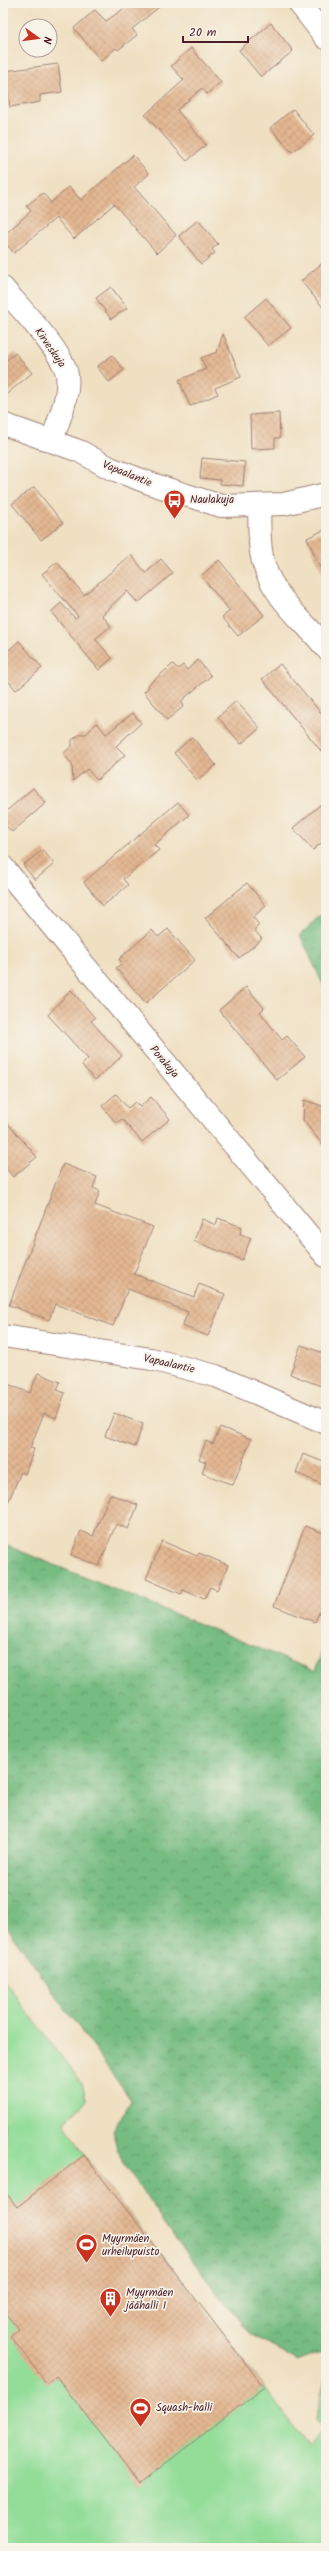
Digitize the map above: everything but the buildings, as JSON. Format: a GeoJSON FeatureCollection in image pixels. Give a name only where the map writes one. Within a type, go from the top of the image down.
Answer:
{"type":"FeatureCollection","features":[{"type":"Feature","properties":{"kind":"street"},"geometry":{"type":"LineString","coordinates":[[299,3],[326,38]]}},
{"type":"Feature","properties":{"kind":"street","name":"Kirveskuja"},"geometry":{"type":"LineString","coordinates":[[3,288],[47,340],[65,368],[66,393],[52,441]]}},
{"type":"Feature","properties":{"kind":"street","name":"Vapaalantie"},"geometry":{"type":"LineString","coordinates":[[3,424],[79,451],[110,468],[175,493],[221,506],[259,506],[284,504],[326,494]]}},
{"type":"Feature","properties":{"kind":"street"},"geometry":{"type":"LineString","coordinates":[[259,506],[260,546],[266,571],[281,597],[326,648]]}},
{"type":"Feature","properties":{"kind":"street","name":"Porakuja"},"geometry":{"type":"LineString","coordinates":[[3,867],[326,1256]]}},
{"type":"Feature","properties":{"kind":"street","name":"Vapaalantie"},"geometry":{"type":"LineString","coordinates":[[3,1336],[151,1359],[216,1376],[326,1423]]}},
{"type":"Feature","properties":{"kind":"green space"},"geometry":{"type":"Polygon","coordinates":[[[326,910],[326,991],[300,935],[326,910]]]}},
{"type":"Feature","properties":{"kind":"green space"},"geometry":{"type":"Polygon","coordinates":[[[3,1544],[315,1671],[326,1640],[326,2350],[297,2361],[250,2334],[175,2238],[123,2164],[113,2131],[131,2100],[3,1922],[3,1544]]]}},
{"type":"Feature","properties":{"kind":"green space","name":"Myyrmäen urheilupuisto"},"geometry":{"type":"Polygon","coordinates":[[[3,1979],[82,2084],[86,2100],[65,2122],[84,2155],[264,2387],[308,2447],[324,2429],[315,2419],[326,2376],[326,2548],[3,2548],[3,1979]]]}},
{"type":"Feature","properties":{"kind":"place","name":"Naulakuja"},"geometry":{"type":"Point","coordinates":[174,520]}},
{"type":"Feature","properties":{"kind":"place","name":"Myyrmäen urheilupuisto"},"geometry":{"type":"Point","coordinates":[86,2264]}},
{"type":"Feature","properties":{"kind":"place","name":"Myyrmäen jäähalli 1"},"geometry":{"type":"Point","coordinates":[111,2318]}},
{"type":"Feature","properties":{"kind":"place","name":"Squash-halli"},"geometry":{"type":"Point","coordinates":[140,2428]}}]}
